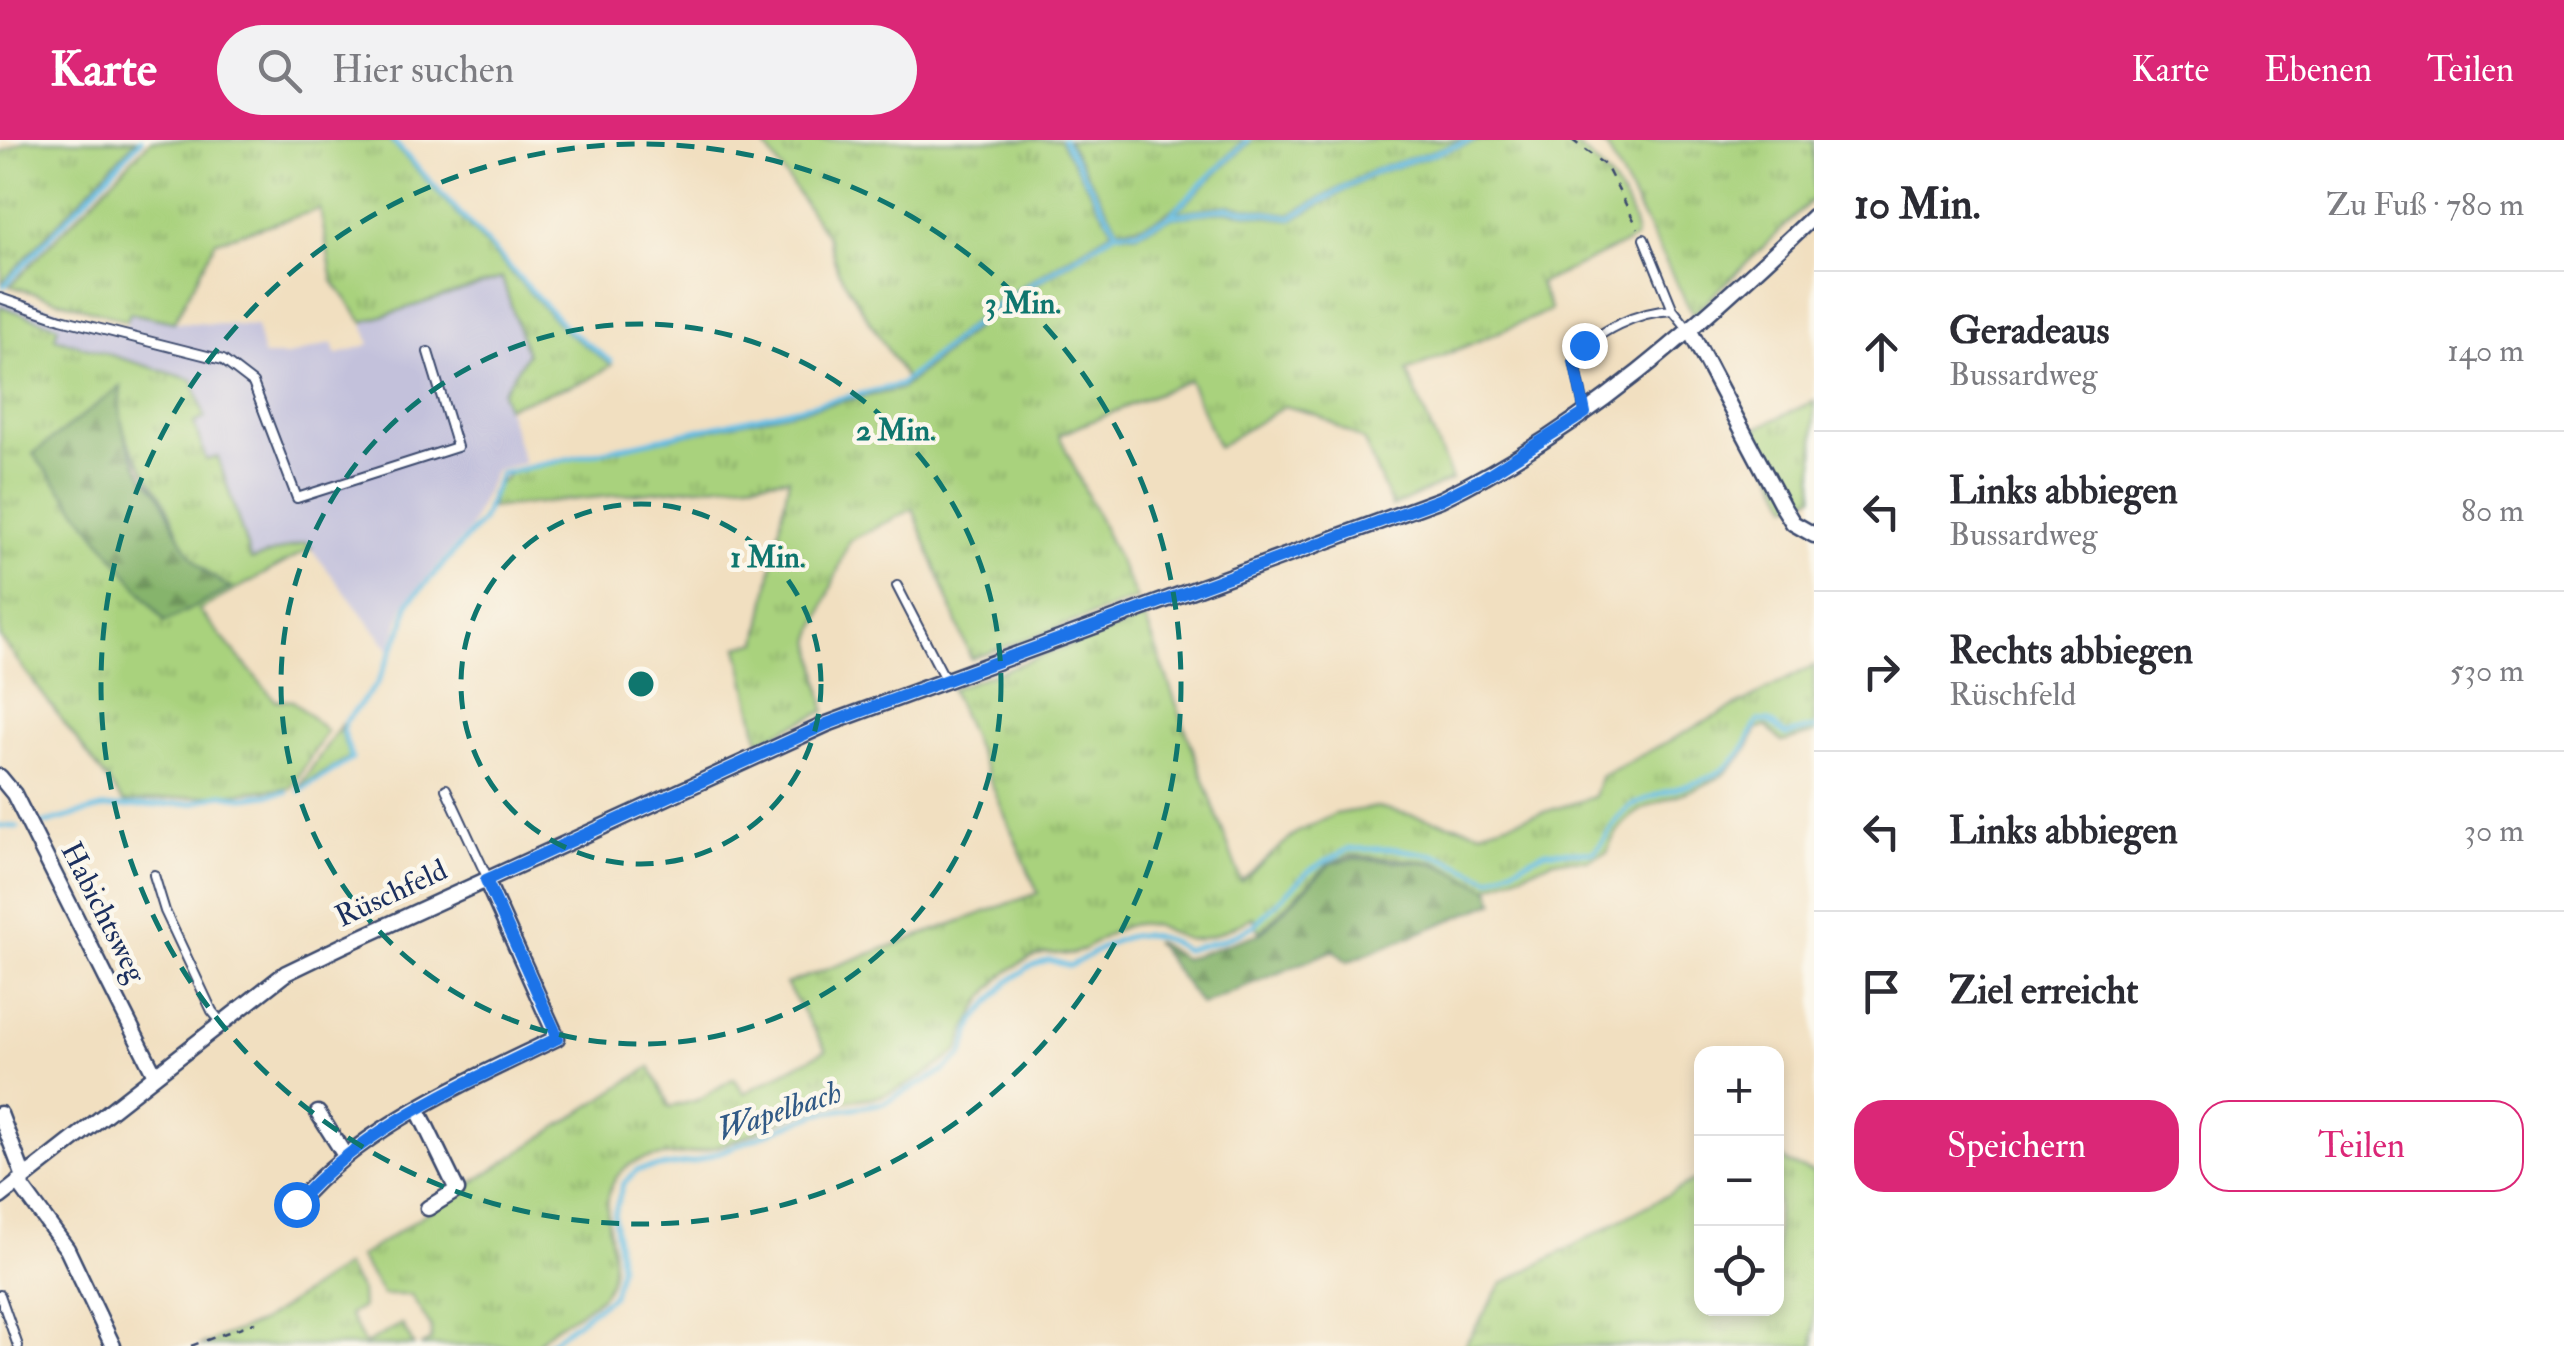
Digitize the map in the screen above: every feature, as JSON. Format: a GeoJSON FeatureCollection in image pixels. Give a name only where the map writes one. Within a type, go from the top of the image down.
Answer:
{"type":"FeatureCollection","features":[{"type":"Feature","properties":{"kind":"street","name":"Rüschfeld"},"geometry":{"type":"LineString","coordinates":[[0,1196],[286,973],[827,724],[1441,499],[1483,478],[1585,413],[1691,332],[1814,216]]}},
{"type":"Feature","properties":{"kind":"street"},"geometry":{"type":"LineString","coordinates":[[1691,332],[1783,507],[1793,522],[1814,535]]}},
{"type":"Feature","properties":{"kind":"street","name":"Habichtsweg"},"geometry":{"type":"LineString","coordinates":[[0,778],[14,794],[155,1075]]}},
{"type":"Feature","properties":{"kind":"street"},"geometry":{"type":"LineString","coordinates":[[296,1204],[344,1154],[558,1038],[487,879]]}},
{"type":"Feature","properties":{"kind":"street"},"geometry":{"type":"LineString","coordinates":[[418,1112],[456,1190],[428,1208]]}},
{"type":"Feature","properties":{"kind":"street"},"geometry":{"type":"LineString","coordinates":[[0,1114],[21,1180],[67,1249],[113,1346]]}},
{"type":"Feature","properties":{"kind":"street"},"geometry":{"type":"LineString","coordinates":[[318,1114],[344,1154]]}},
{"type":"Feature","properties":{"kind":"lane"},"geometry":{"type":"LineString","coordinates":[[1644,239],[1674,310],[1691,332]]}},
{"type":"Feature","properties":{"kind":"lane"},"geometry":{"type":"LineString","coordinates":[[0,298],[61,319],[223,360],[253,382],[297,498],[457,447],[428,352]]}},
{"type":"Feature","properties":{"kind":"lane"},"geometry":{"type":"LineString","coordinates":[[1585,413],[1574,360],[1584,345],[1649,310],[1674,310]]}},
{"type":"Feature","properties":{"kind":"lane"},"geometry":{"type":"LineString","coordinates":[[897,586],[946,681]]}},
{"type":"Feature","properties":{"kind":"lane"},"geometry":{"type":"LineString","coordinates":[[446,789],[487,879]]}},
{"type":"Feature","properties":{"kind":"lane"},"geometry":{"type":"LineString","coordinates":[[154,875],[165,911],[212,1011],[222,1023]]}},
{"type":"Feature","properties":{"kind":"lane"},"geometry":{"type":"LineString","coordinates":[[0,1294],[18,1346]]}},
{"type":"Feature","properties":{"kind":"path"},"geometry":{"type":"LineString","coordinates":[[1572,140],[1606,166],[1644,239]]}},
{"type":"Feature","properties":{"kind":"path"},"geometry":{"type":"LineString","coordinates":[[191,1346],[254,1322]]}},
{"type":"Feature","properties":{"kind":"shaded area"},"geometry":{"type":"Polygon","coordinates":[[[502,278],[527,354],[502,392],[524,463],[495,470],[469,530],[405,602],[390,650],[306,542],[251,560],[218,458],[206,460],[193,422],[54,338],[58,326],[0,306],[1,292],[124,330],[130,313],[174,322],[256,326],[263,356],[288,356],[332,343],[336,355],[370,344],[363,322],[502,278]]]}},
{"type":"Feature","properties":{"kind":"green space"},"geometry":{"type":"Polygon","coordinates":[[[26,140],[136,140],[2,283],[0,153],[26,140]]]}},
{"type":"Feature","properties":{"kind":"green space"},"geometry":{"type":"Polygon","coordinates":[[[151,140],[389,140],[565,331],[612,365],[588,380],[506,407],[502,392],[527,354],[502,278],[363,322],[333,281],[320,209],[216,241],[174,322],[130,313],[127,321],[10,286],[151,140]]]}},
{"type":"Feature","properties":{"kind":"green space"},"geometry":{"type":"Polygon","coordinates":[[[761,140],[1060,140],[1113,230],[996,302],[906,379],[838,271],[827,236],[761,140]]]}},
{"type":"Feature","properties":{"kind":"green space"},"geometry":{"type":"Polygon","coordinates":[[[1067,140],[1244,140],[1171,210],[1137,226],[1118,228],[1067,140]]]}},
{"type":"Feature","properties":{"kind":"green space"},"geometry":{"type":"Polygon","coordinates":[[[1252,140],[1465,140],[1373,170],[1291,214],[1229,205],[1176,212],[1252,140]]]}},
{"type":"Feature","properties":{"kind":"green space"},"geometry":{"type":"Polygon","coordinates":[[[1481,140],[1567,140],[1578,147],[1622,197],[1630,212],[1635,239],[1539,284],[1551,310],[1407,371],[1452,479],[1392,507],[1364,441],[1315,414],[1284,406],[1218,447],[1189,380],[1059,435],[1137,599],[971,659],[913,509],[849,541],[812,638],[825,711],[759,741],[738,647],[758,642],[789,478],[490,508],[495,487],[513,471],[901,389],[999,308],[1117,233],[1136,234],[1173,217],[1228,211],[1293,220],[1375,174],[1481,140]]]}},
{"type":"Feature","properties":{"kind":"green space"},"geometry":{"type":"Polygon","coordinates":[[[1592,140],[1814,140],[1814,198],[1693,315],[1607,148],[1592,140]]]}},
{"type":"Feature","properties":{"kind":"green space"},"geometry":{"type":"Polygon","coordinates":[[[0,306],[58,326],[55,338],[193,380],[205,418],[194,423],[206,460],[218,457],[251,560],[306,542],[311,548],[199,610],[275,700],[293,701],[327,731],[291,788],[124,803],[0,637],[0,306]],[[121,388],[34,454],[165,622],[230,588],[200,568],[185,548],[161,496],[130,445],[120,404],[121,388]]]}},
{"type":"Feature","properties":{"kind":"green space"},"geometry":{"type":"Polygon","coordinates":[[[121,386],[122,420],[137,465],[160,496],[196,561],[231,588],[165,622],[33,454],[121,386]]]}},
{"type":"Feature","properties":{"kind":"green space"},"geometry":{"type":"Polygon","coordinates":[[[1814,401],[1814,496],[1789,505],[1752,430],[1814,401]]]}},
{"type":"Feature","properties":{"kind":"green space"},"geometry":{"type":"Polygon","coordinates":[[[1145,618],[1241,881],[1296,833],[1335,814],[1377,807],[1480,831],[1594,797],[1600,777],[1814,665],[1814,733],[1782,742],[1766,726],[1756,730],[1742,757],[1723,774],[1637,813],[1620,828],[1607,852],[1588,860],[1554,860],[1486,888],[1438,862],[1350,855],[1329,863],[1260,932],[1253,917],[1195,939],[1136,924],[1072,954],[1046,953],[1027,960],[1000,979],[979,1005],[959,1050],[911,1083],[880,1096],[820,1106],[708,1149],[641,1160],[623,1169],[607,1204],[612,1257],[609,1283],[594,1302],[553,1329],[536,1346],[420,1346],[431,1340],[431,1327],[411,1295],[383,1295],[359,1257],[650,1067],[670,1107],[698,1100],[734,1078],[744,1093],[826,1050],[786,984],[1038,893],[951,689],[1145,618]]]}},
{"type":"Feature","properties":{"kind":"green space"},"geometry":{"type":"Polygon","coordinates":[[[342,723],[340,732],[350,757],[299,787],[342,723]]]}},
{"type":"Feature","properties":{"kind":"green space"},"geometry":{"type":"Polygon","coordinates":[[[1352,858],[1437,864],[1490,889],[1495,902],[1347,962],[1334,950],[1201,1005],[1154,941],[1184,959],[1261,933],[1330,864],[1352,858]]]}},
{"type":"Feature","properties":{"kind":"green space"},"geometry":{"type":"Polygon","coordinates":[[[1784,1159],[1814,1173],[1814,1346],[1464,1346],[1502,1284],[1694,1181],[1694,1316],[1784,1316],[1784,1159]]]}},
{"type":"Feature","properties":{"kind":"green space"},"geometry":{"type":"Polygon","coordinates":[[[345,1266],[361,1292],[362,1307],[349,1315],[365,1344],[402,1324],[414,1346],[199,1346],[261,1322],[345,1266]]]}},
{"type":"Feature","properties":{"kind":"waterway"},"geometry":{"type":"LineString","coordinates":[[4,286],[141,140]]}},
{"type":"Feature","properties":{"kind":"waterway"},"geometry":{"type":"LineString","coordinates":[[392,140],[568,330],[611,361]]}},
{"type":"Feature","properties":{"kind":"waterway"},"geometry":{"type":"LineString","coordinates":[[1063,140],[1117,231]]}},
{"type":"Feature","properties":{"kind":"waterway"},"geometry":{"type":"LineString","coordinates":[[1171,214],[1248,140]]}},
{"type":"Feature","properties":{"kind":"waterway"},"geometry":{"type":"LineString","coordinates":[[299,791],[352,759],[343,732],[345,722],[377,684],[404,624],[408,603],[482,521],[500,474],[900,385],[997,305],[1117,231],[1136,231],[1173,215],[1229,208],[1292,217],[1374,172],[1473,140]]}},
{"type":"Feature","properties":{"kind":"waterway","name":"Wapelbach"},"geometry":{"type":"LineString","coordinates":[[545,1346],[613,1295],[620,1267],[614,1215],[623,1184],[637,1170],[694,1162],[820,1113],[884,1103],[944,1071],[963,1054],[974,1021],[1007,983],[1029,967],[1049,960],[1070,966],[1114,942],[1139,935],[1153,936],[1185,950],[1223,940],[1253,926],[1310,870],[1348,849],[1397,849],[1439,856],[1490,879],[1546,851],[1594,852],[1617,820],[1634,805],[1703,780],[1728,766],[1742,751],[1758,721],[1768,721],[1786,735],[1814,728]]}},
{"type":"Feature","properties":{"kind":"waterway"},"geometry":{"type":"LineString","coordinates":[[42,824],[102,808],[193,803],[222,794],[245,798],[287,792]]}},
{"type":"Feature","properties":{"kind":"waterway"},"geometry":{"type":"LineString","coordinates":[[0,826],[18,827]]}},
{"type":"Feature","properties":{"kind":"route"},"geometry":{"type":"LineString","coordinates":[[296,1204],[324,1170],[344,1154],[461,1085],[558,1038],[486,880],[827,724],[1441,499],[1483,478],[1585,413],[1574,360],[1584,345]]}}]}
